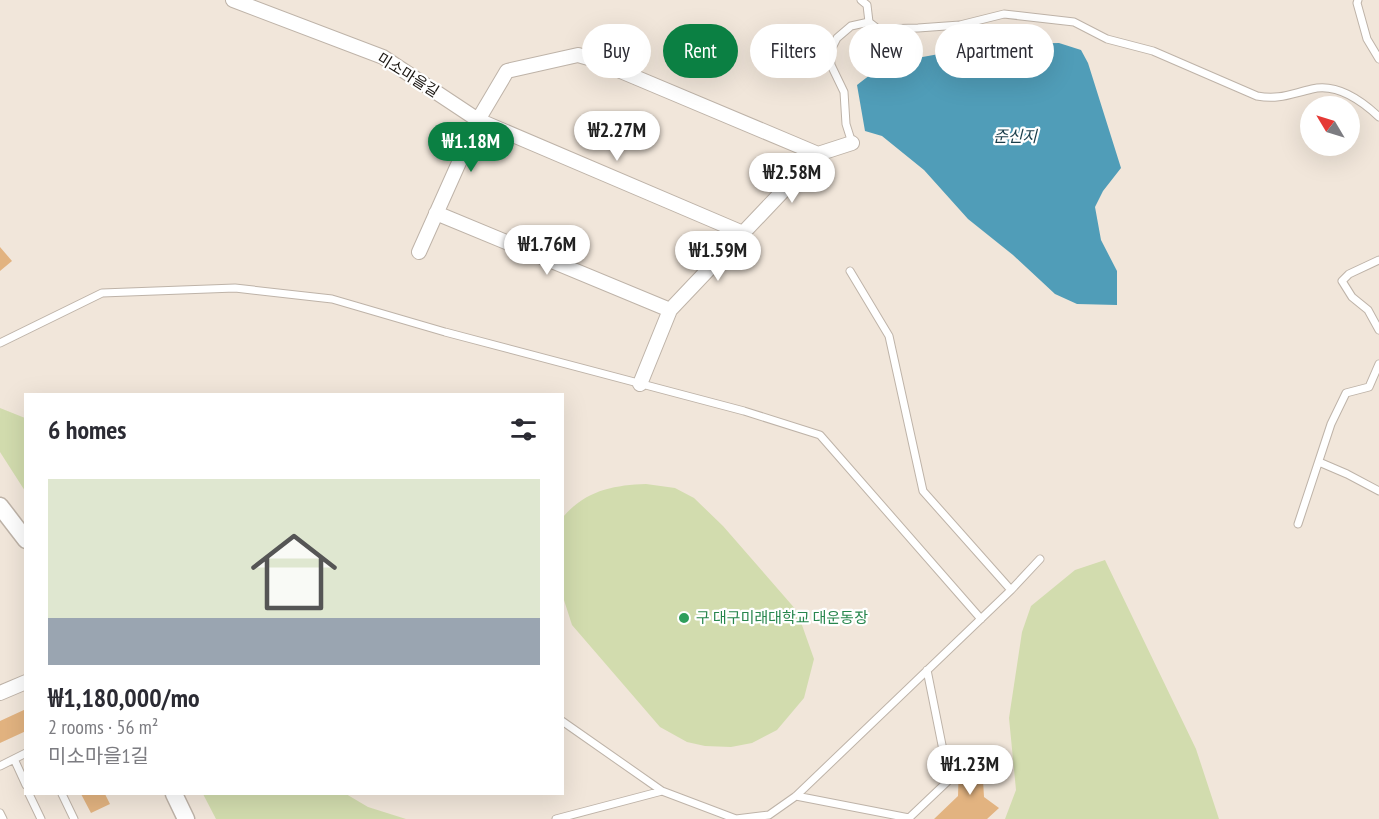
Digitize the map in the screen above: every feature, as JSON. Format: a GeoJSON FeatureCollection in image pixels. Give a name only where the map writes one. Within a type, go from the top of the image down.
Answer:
{"type":"FeatureCollection","features":[{"type":"Feature","properties":{"kind":"street","name":"미소마을길"},"geometry":{"type":"LineString","coordinates":[[233,0],[383,57],[478,120],[743,233]]}},
{"type":"Feature","properties":{"kind":"street"},"geometry":{"type":"LineString","coordinates":[[418,252],[478,120],[507,71],[578,55],[818,154]]}},
{"type":"Feature","properties":{"kind":"street"},"geometry":{"type":"LineString","coordinates":[[640,384],[670,310],[818,154],[852,143]]}},
{"type":"Feature","properties":{"kind":"street"},"geometry":{"type":"LineString","coordinates":[[436,213],[670,310]]}},
{"type":"Feature","properties":{"kind":"street"},"geometry":{"type":"LineString","coordinates":[[0,506],[24,537]]}},
{"type":"Feature","properties":{"kind":"street"},"geometry":{"type":"LineString","coordinates":[[0,693],[24,683]]}},
{"type":"Feature","properties":{"kind":"street"},"geometry":{"type":"LineString","coordinates":[[174,795],[186,819]]}},
{"type":"Feature","properties":{"kind":"lane"},"geometry":{"type":"LineString","coordinates":[[861,0],[867,5],[869,22],[878,29],[960,25],[1004,14],[1074,22],[1107,39],[1153,51],[1257,96],[1273,99],[1315,88],[1332,89],[1351,96],[1379,117]]}},
{"type":"Feature","properties":{"kind":"lane"},"geometry":{"type":"LineString","coordinates":[[1358,0],[1367,39],[1379,59]]}},
{"type":"Feature","properties":{"kind":"lane"},"geometry":{"type":"LineString","coordinates":[[852,143],[846,124],[844,92],[831,65],[830,52],[837,38],[851,26],[869,22]]}},
{"type":"Feature","properties":{"kind":"lane"},"geometry":{"type":"LineString","coordinates":[[1379,260],[1349,274],[1342,281],[1352,297],[1368,310],[1379,330]]}},
{"type":"Feature","properties":{"kind":"lane"},"geometry":{"type":"LineString","coordinates":[[850,271],[889,336],[923,490],[1011,590]]}},
{"type":"Feature","properties":{"kind":"lane"},"geometry":{"type":"LineString","coordinates":[[0,343],[102,293],[235,288],[332,299],[444,332],[744,411],[820,435],[981,619]]}},
{"type":"Feature","properties":{"kind":"lane"},"geometry":{"type":"LineString","coordinates":[[1298,524],[1331,424],[1346,393],[1369,387],[1379,364]]}},
{"type":"Feature","properties":{"kind":"lane"},"geometry":{"type":"LineString","coordinates":[[1319,462],[1379,491]]}},
{"type":"Feature","properties":{"kind":"lane"},"geometry":{"type":"LineString","coordinates":[[564,722],[662,791],[736,819],[769,815],[796,796],[1011,590],[1040,559]]}},
{"type":"Feature","properties":{"kind":"lane"},"geometry":{"type":"LineString","coordinates":[[796,796],[909,818],[948,780],[927,670]]}},
{"type":"Feature","properties":{"kind":"lane"},"geometry":{"type":"LineString","coordinates":[[0,766],[24,754]]}},
{"type":"Feature","properties":{"kind":"lane"},"geometry":{"type":"LineString","coordinates":[[14,759],[24,781]]}},
{"type":"Feature","properties":{"kind":"lane"},"geometry":{"type":"LineString","coordinates":[[556,819],[662,791]]}},
{"type":"Feature","properties":{"kind":"lane"},"geometry":{"type":"LineString","coordinates":[[29,795],[40,819]]}},
{"type":"Feature","properties":{"kind":"lane"},"geometry":{"type":"LineString","coordinates":[[62,795],[74,819]]}},
{"type":"Feature","properties":{"kind":"lane"},"geometry":{"type":"LineString","coordinates":[[0,813],[3,819]]}},
{"type":"Feature","properties":{"kind":"green space"},"geometry":{"type":"Polygon","coordinates":[[[0,408],[24,418],[24,489],[0,452],[0,408]]]}},
{"type":"Feature","properties":{"kind":"green space","name":"구 대구미래대학교 대운동장"},"geometry":{"type":"Polygon","coordinates":[[[646,484],[675,488],[694,498],[723,526],[797,611],[814,659],[804,698],[777,730],[752,743],[731,747],[705,746],[687,742],[660,727],[572,625],[564,600],[564,516],[590,495],[622,486],[646,484]]]}},
{"type":"Feature","properties":{"kind":"green space"},"geometry":{"type":"Polygon","coordinates":[[[1105,560],[1196,749],[1219,819],[1005,819],[1016,790],[1009,718],[1022,632],[1031,606],[1075,570],[1105,560]]]}},
{"type":"Feature","properties":{"kind":"green space"},"geometry":{"type":"Polygon","coordinates":[[[204,795],[348,795],[368,807],[406,819],[216,819],[204,795]]]}},
{"type":"Feature","properties":{"kind":"water","name":"준신지"},"geometry":{"type":"Polygon","coordinates":[[[1054,43],[1081,50],[1088,63],[1121,168],[1103,191],[1095,207],[1101,240],[1117,271],[1117,305],[1077,304],[1055,294],[1013,255],[968,219],[924,170],[882,136],[865,131],[857,85],[866,78],[923,78],[923,57],[935,55],[935,78],[1054,78],[1054,43]]]}},
{"type":"Feature","properties":{"kind":"building"},"geometry":{"type":"Polygon","coordinates":[[[0,247],[12,261],[0,271],[0,247]]]}},
{"type":"Feature","properties":{"kind":"building"},"geometry":{"type":"Polygon","coordinates":[[[24,710],[24,732],[0,743],[0,721],[24,710]]]}},
{"type":"Feature","properties":{"kind":"building"},"geometry":{"type":"Polygon","coordinates":[[[959,762],[982,763],[984,797],[999,808],[987,819],[934,819],[958,796],[959,762]]]}},
{"type":"Feature","properties":{"kind":"building"},"geometry":{"type":"Polygon","coordinates":[[[82,795],[106,795],[110,804],[91,813],[82,795]]]}},
{"type":"Feature","properties":{"kind":"place","name":"구 대구미래대학교 대운동장"},"geometry":{"type":"Point","coordinates":[684,618]}}]}
